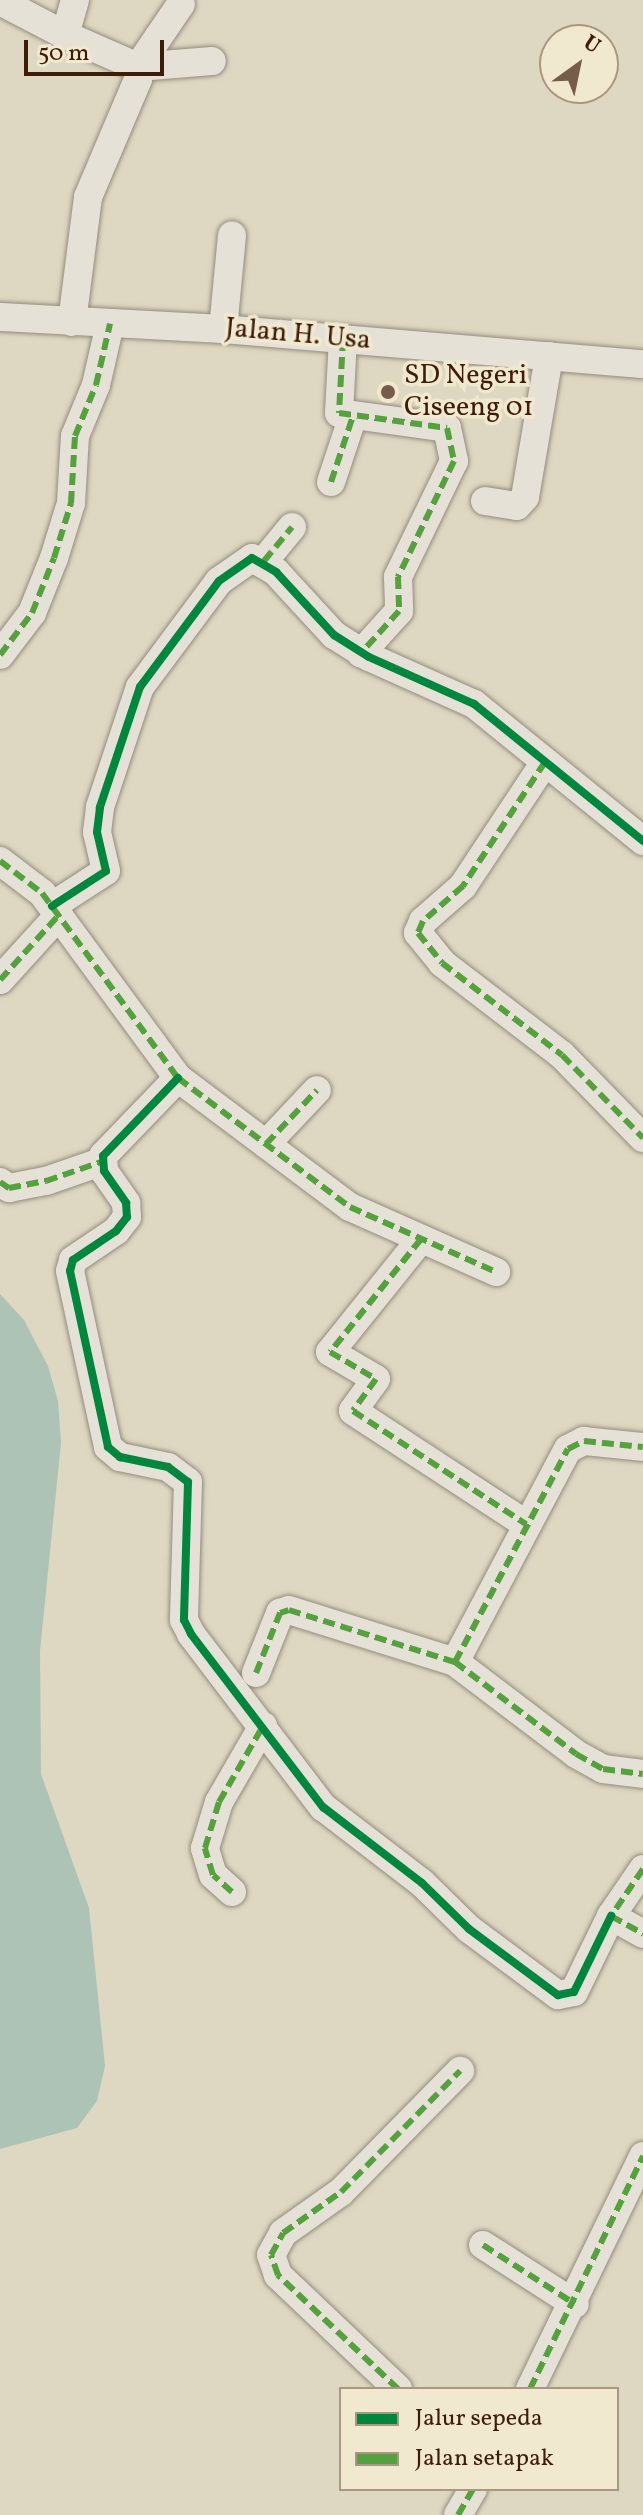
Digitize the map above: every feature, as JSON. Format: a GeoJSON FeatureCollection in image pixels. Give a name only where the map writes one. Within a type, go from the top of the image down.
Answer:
{"type":"FeatureCollection","features":[{"type":"Feature","properties":{"kind":"street"},"geometry":{"type":"LineString","coordinates":[[65,35],[75,0]]}},
{"type":"Feature","properties":{"kind":"street"},"geometry":{"type":"LineString","coordinates":[[0,1],[65,35],[138,67],[212,61]]}},
{"type":"Feature","properties":{"kind":"street"},"geometry":{"type":"LineString","coordinates":[[72,322],[88,197],[133,96],[138,67],[181,4]]}},
{"type":"Feature","properties":{"kind":"street"},"geometry":{"type":"LineString","coordinates":[[223,329],[232,235]]}},
{"type":"Feature","properties":{"kind":"street","name":"Jalan H. Usa"},"geometry":{"type":"LineString","coordinates":[[0,317],[223,329],[643,364]]}},
{"type":"Feature","properties":{"kind":"street"},"geometry":{"type":"LineString","coordinates":[[0,655],[32,613],[54,558],[71,503],[75,436],[96,385],[110,324]]}},
{"type":"Feature","properties":{"kind":"street"},"geometry":{"type":"LineString","coordinates":[[343,339],[338,408],[353,416],[447,428],[454,461],[398,577],[399,611],[361,653]]}},
{"type":"Feature","properties":{"kind":"street"},"geometry":{"type":"LineString","coordinates":[[485,501],[517,506],[525,497],[549,356]]}},
{"type":"Feature","properties":{"kind":"street"},"geometry":{"type":"LineString","coordinates":[[331,482],[353,416]]}},
{"type":"Feature","properties":{"kind":"street"},"geometry":{"type":"LineString","coordinates":[[264,561],[292,527]]}},
{"type":"Feature","properties":{"kind":"street"},"geometry":{"type":"LineString","coordinates":[[0,980],[55,911],[106,871],[98,820],[140,687],[219,581],[244,560],[264,561],[316,620],[361,653],[474,704],[643,841]]}},
{"type":"Feature","properties":{"kind":"street"},"geometry":{"type":"LineString","coordinates":[[545,762],[463,886],[423,921],[418,933],[442,963],[562,1055],[643,1138]]}},
{"type":"Feature","properties":{"kind":"street"},"geometry":{"type":"LineString","coordinates":[[0,861],[31,880],[178,1078],[350,1207],[496,1272]]}},
{"type":"Feature","properties":{"kind":"street"},"geometry":{"type":"LineString","coordinates":[[0,1182],[9,1188],[46,1181],[101,1162],[178,1078]]}},
{"type":"Feature","properties":{"kind":"street"},"geometry":{"type":"LineString","coordinates":[[266,1144],[317,1090]]}},
{"type":"Feature","properties":{"kind":"street"},"geometry":{"type":"LineString","coordinates":[[101,1162],[126,1203],[127,1217],[116,1231],[73,1260],[70,1271],[104,1435],[114,1454],[168,1467],[188,1482],[184,1620],[212,1665],[332,1816],[422,1883],[469,1929],[563,1998],[574,1992],[611,1916],[643,1869]]}},
{"type":"Feature","properties":{"kind":"street"},"geometry":{"type":"LineString","coordinates":[[421,1239],[330,1352],[376,1379],[353,1411],[526,1524]]}},
{"type":"Feature","properties":{"kind":"street"},"geometry":{"type":"LineString","coordinates":[[455,1662],[562,1457],[575,1444],[643,1447]]}},
{"type":"Feature","properties":{"kind":"street"},"geometry":{"type":"LineString","coordinates":[[256,1673],[280,1613],[289,1610],[455,1662],[576,1754],[603,1769],[643,1774]]}},
{"type":"Feature","properties":{"kind":"street"},"geometry":{"type":"LineString","coordinates":[[232,1892],[213,1875],[205,1848],[219,1802],[263,1726]]}},
{"type":"Feature","properties":{"kind":"street"},"geometry":{"type":"LineString","coordinates":[[611,1916],[643,1934]]}},
{"type":"Feature","properties":{"kind":"street"},"geometry":{"type":"LineString","coordinates":[[396,2387],[278,2275],[271,2255],[283,2233],[341,2192],[460,2071]]}},
{"type":"Feature","properties":{"kind":"street"},"geometry":{"type":"LineString","coordinates":[[531,2387],[575,2304],[643,2156]]}},
{"type":"Feature","properties":{"kind":"street"},"geometry":{"type":"LineString","coordinates":[[483,2245],[575,2304]]}},
{"type":"Feature","properties":{"kind":"street"},"geometry":{"type":"LineString","coordinates":[[458,2515],[472,2491]]}},
{"type":"Feature","properties":{"kind":"shaded area"},"geometry":{"type":"Polygon","coordinates":[[[0,1294],[24,1320],[48,1366],[58,1401],[61,1443],[40,1651],[41,1774],[89,1908],[105,2066],[97,2101],[77,2128],[0,2149],[0,1294]]]}},
{"type":"Feature","properties":{"kind":"marked path"},"geometry":{"type":"LineString","coordinates":[[0,655],[32,613],[54,558],[71,503],[75,436],[96,385],[110,324]]}},
{"type":"Feature","properties":{"kind":"marked path"},"geometry":{"type":"LineString","coordinates":[[343,339],[339,413],[447,428],[454,461],[398,577],[399,611],[361,653]]}},
{"type":"Feature","properties":{"kind":"marked path"},"geometry":{"type":"LineString","coordinates":[[331,482],[353,416]]}},
{"type":"Feature","properties":{"kind":"marked path"},"geometry":{"type":"LineString","coordinates":[[264,561],[292,527]]}},
{"type":"Feature","properties":{"kind":"marked path"},"geometry":{"type":"LineString","coordinates":[[545,762],[463,886],[423,921],[418,933],[442,963],[562,1055],[643,1138]]}},
{"type":"Feature","properties":{"kind":"marked path"},"geometry":{"type":"LineString","coordinates":[[0,861],[42,893],[178,1078],[350,1207],[496,1272]]}},
{"type":"Feature","properties":{"kind":"marked path"},"geometry":{"type":"LineString","coordinates":[[0,980],[59,915]]}},
{"type":"Feature","properties":{"kind":"marked path"},"geometry":{"type":"LineString","coordinates":[[266,1144],[317,1090]]}},
{"type":"Feature","properties":{"kind":"marked path"},"geometry":{"type":"LineString","coordinates":[[0,1182],[9,1188],[46,1181],[101,1162]]}},
{"type":"Feature","properties":{"kind":"marked path"},"geometry":{"type":"LineString","coordinates":[[421,1239],[330,1352],[376,1379],[353,1411],[526,1524]]}},
{"type":"Feature","properties":{"kind":"marked path"},"geometry":{"type":"LineString","coordinates":[[455,1662],[568,1449],[584,1441],[643,1447]]}},
{"type":"Feature","properties":{"kind":"marked path"},"geometry":{"type":"LineString","coordinates":[[256,1673],[280,1613],[289,1610],[455,1662],[576,1754],[603,1769],[643,1774]]}},
{"type":"Feature","properties":{"kind":"marked path"},"geometry":{"type":"LineString","coordinates":[[232,1892],[213,1875],[205,1848],[219,1802],[263,1726]]}},
{"type":"Feature","properties":{"kind":"marked path"},"geometry":{"type":"LineString","coordinates":[[643,1869],[611,1916],[643,1934]]}},
{"type":"Feature","properties":{"kind":"marked path"},"geometry":{"type":"LineString","coordinates":[[396,2387],[278,2275],[271,2255],[283,2233],[341,2192],[460,2071]]}},
{"type":"Feature","properties":{"kind":"marked path"},"geometry":{"type":"LineString","coordinates":[[531,2387],[643,2156]]}},
{"type":"Feature","properties":{"kind":"marked path"},"geometry":{"type":"LineString","coordinates":[[483,2245],[575,2304]]}},
{"type":"Feature","properties":{"kind":"marked path"},"geometry":{"type":"LineString","coordinates":[[458,2515],[472,2491]]}},
{"type":"Feature","properties":{"kind":"cycle path"},"geometry":{"type":"LineString","coordinates":[[52,906],[106,871],[97,832],[100,807],[140,687],[219,581],[252,558],[276,572],[334,635],[369,657],[474,704],[643,841]]}},
{"type":"Feature","properties":{"kind":"cycle path"},"geometry":{"type":"LineString","coordinates":[[178,1078],[103,1156],[104,1171],[126,1203],[127,1217],[116,1231],[73,1260],[70,1271],[108,1447],[120,1457],[168,1467],[188,1482],[184,1620],[191,1634],[323,1807],[422,1883],[469,1929],[558,1995],[574,1992],[611,1916]]}},
{"type":"Feature","properties":{"kind":"place","name":"SD Negeri Ciseeng 01"},"geometry":{"type":"Point","coordinates":[388,392]}}]}
